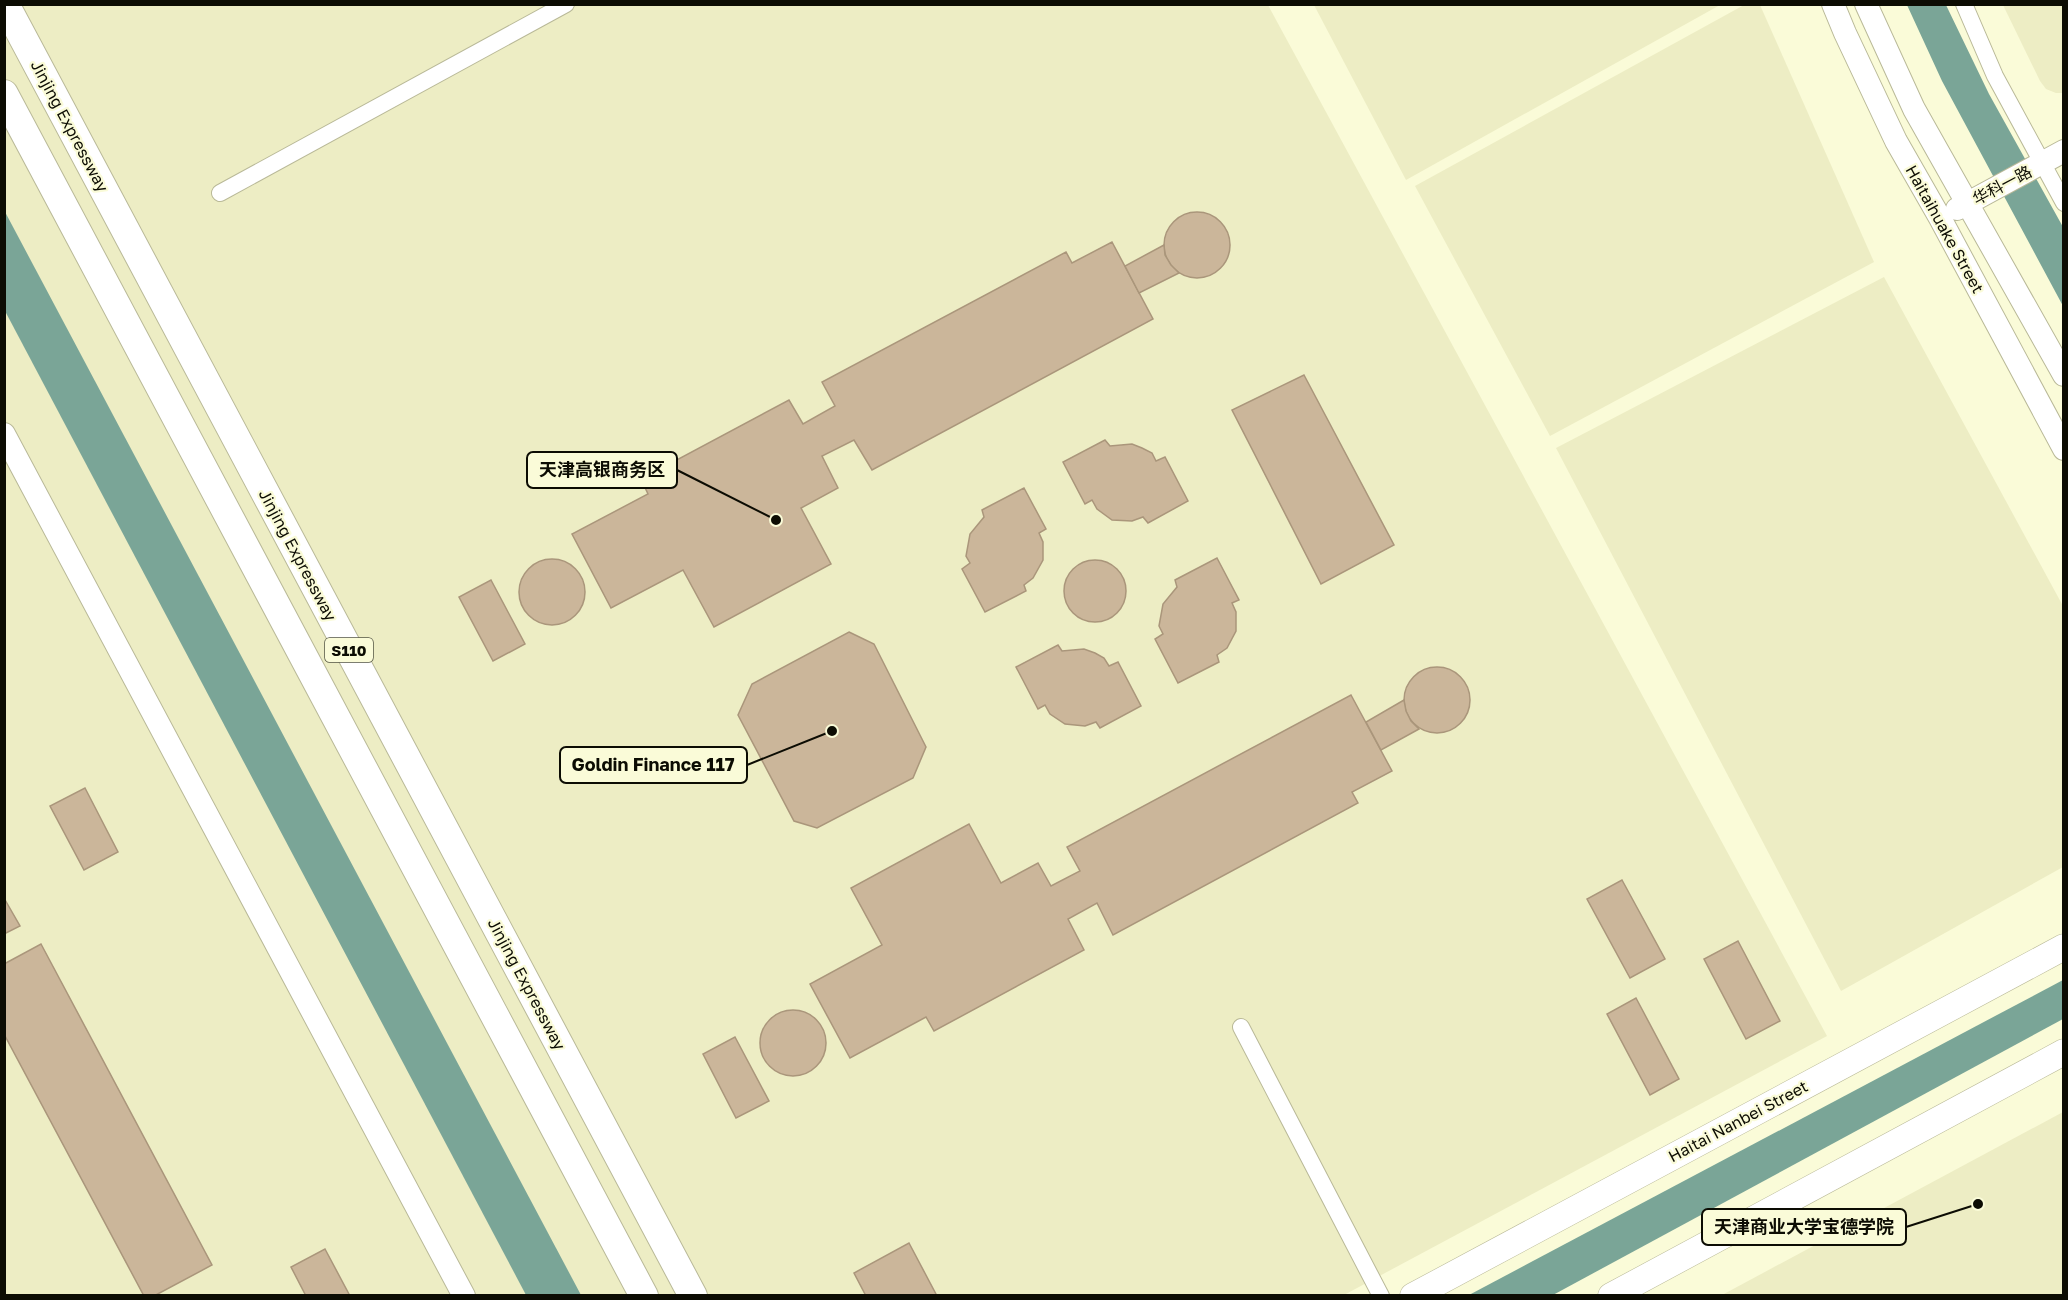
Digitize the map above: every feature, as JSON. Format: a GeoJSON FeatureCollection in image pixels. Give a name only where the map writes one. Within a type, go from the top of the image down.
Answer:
{"type":"FeatureCollection","features":[{"type":"Feature","properties":{"kind":"highway","name":"Jinjing Expressway"},"geometry":{"type":"LineString","coordinates":[[5,4],[693,1296]]}},
{"type":"Feature","properties":{"kind":"highway","name":"S110"},"geometry":{"type":"LineString","coordinates":[[4,94],[644,1296]]}},
{"type":"Feature","properties":{"kind":"main road","name":"Haitaihuake Street"},"geometry":{"type":"LineString","coordinates":[[1833,4],[1874,96],[2064,449]]}},
{"type":"Feature","properties":{"kind":"main road","name":"Haitaihuake Street"},"geometry":{"type":"LineString","coordinates":[[1866,4],[1914,109],[2064,375]]}},
{"type":"Feature","properties":{"kind":"main road","name":"华科一路"},"geometry":{"type":"LineString","coordinates":[[1942,222],[2046,167],[2064,151]]}},
{"type":"Feature","properties":{"kind":"main road"},"geometry":{"type":"LineString","coordinates":[[1952,175],[1972,191],[1993,195]]}},
{"type":"Feature","properties":{"kind":"main road"},"geometry":{"type":"LineString","coordinates":[[1919,182],[1936,202],[1950,206],[1969,206]]}},
{"type":"Feature","properties":{"kind":"main road"},"geometry":{"type":"LineString","coordinates":[[4,434],[464,1296]]}},
{"type":"Feature","properties":{"kind":"main road","name":"Haitai Nanbei Street"},"geometry":{"type":"LineString","coordinates":[[1413,1296],[2064,947]]}},
{"type":"Feature","properties":{"kind":"main road"},"geometry":{"type":"LineString","coordinates":[[1611,1296],[2064,1053]]}},
{"type":"Feature","properties":{"kind":"street"},"geometry":{"type":"LineString","coordinates":[[220,193],[566,4]]}},
{"type":"Feature","properties":{"kind":"street"},"geometry":{"type":"LineString","coordinates":[[1964,4],[1995,76],[2064,203]]}},
{"type":"Feature","properties":{"kind":"street"},"geometry":{"type":"LineString","coordinates":[[1241,1027],[1381,1296]]}},
{"type":"Feature","properties":{"kind":"shaded area"},"geometry":{"type":"Polygon","coordinates":[[[5,5],[1268,5],[1827,1036],[1344,1295],[5,1296],[5,5]]]}},
{"type":"Feature","properties":{"kind":"shaded area"},"geometry":{"type":"Polygon","coordinates":[[[1314,5],[1720,5],[1406,180],[1314,5]]]}},
{"type":"Feature","properties":{"kind":"shaded area"},"geometry":{"type":"Polygon","coordinates":[[[1744,5],[1760,5],[1874,262],[1550,436],[1415,186],[1744,5]]]}},
{"type":"Feature","properties":{"kind":"shaded area"},"geometry":{"type":"Polygon","coordinates":[[[2003,5],[2063,5],[2063,93],[2046,89],[2040,81],[2003,5]]]}},
{"type":"Feature","properties":{"kind":"shaded area"},"geometry":{"type":"Polygon","coordinates":[[[1884,277],[2063,606],[2063,867],[1841,991],[1556,448],[1884,277]]]}},
{"type":"Feature","properties":{"kind":"shaded area"},"geometry":{"type":"Polygon","coordinates":[[[2063,1112],[2063,1295],[1722,1295],[2063,1112]]]}},
{"type":"Feature","properties":{"kind":"water"},"geometry":{"type":"Polygon","coordinates":[[[1907,5],[1946,5],[1989,94],[2063,227],[2063,306],[1942,81],[1907,5]]]}},
{"type":"Feature","properties":{"kind":"water"},"geometry":{"type":"Polygon","coordinates":[[[4,210],[581,1295],[526,1295],[5,311],[4,210]]]}},
{"type":"Feature","properties":{"kind":"water"},"geometry":{"type":"Polygon","coordinates":[[[2063,980],[2063,1019],[1553,1295],[1469,1295],[2063,980]]]}},
{"type":"Feature","properties":{"kind":"building"},"geometry":{"type":"Polygon","coordinates":[[[1191,212],[1203,212],[1215,217],[1225,227],[1230,245],[1228,258],[1215,273],[1203,278],[1191,278],[1179,273],[1169,263],[1164,251],[1164,239],[1169,227],[1179,217],[1191,212]]]}},
{"type":"Feature","properties":{"kind":"building"},"geometry":{"type":"Polygon","coordinates":[[[1112,242],[1153,319],[872,470],[854,440],[822,456],[838,488],[801,508],[831,564],[714,627],[683,570],[611,608],[572,534],[648,494],[641,479],[789,400],[803,424],[835,406],[822,382],[1066,252],[1072,263],[1112,242]]]}},
{"type":"Feature","properties":{"kind":"building"},"geometry":{"type":"Polygon","coordinates":[[[1164,245],[1165,255],[1179,273],[1139,293],[1125,266],[1164,245]]]}},
{"type":"Feature","properties":{"kind":"building"},"geometry":{"type":"Polygon","coordinates":[[[1304,375],[1394,545],[1321,584],[1232,410],[1304,375]]]}},
{"type":"Feature","properties":{"kind":"building"},"geometry":{"type":"Polygon","coordinates":[[[1105,440],[1110,446],[1132,444],[1142,448],[1152,453],[1156,461],[1165,457],[1188,501],[1148,523],[1143,517],[1132,521],[1112,520],[1097,509],[1092,500],[1085,504],[1063,462],[1105,440]]]}},
{"type":"Feature","properties":{"kind":"building"},"geometry":{"type":"Polygon","coordinates":[[[1024,488],[1046,529],[1039,533],[1043,542],[1043,560],[1033,578],[1024,585],[1026,591],[985,612],[962,569],[970,563],[966,556],[970,534],[984,517],[982,510],[1024,488]]]}},
{"type":"Feature","properties":{"kind":"building"},"geometry":{"type":"Polygon","coordinates":[[[1217,558],[1239,600],[1232,603],[1236,612],[1236,631],[1227,648],[1217,655],[1219,662],[1178,683],[1155,639],[1163,634],[1159,626],[1163,604],[1177,587],[1175,580],[1217,558]]]}},
{"type":"Feature","properties":{"kind":"building"},"geometry":{"type":"Polygon","coordinates":[[[546,559],[558,559],[570,564],[580,574],[585,592],[583,605],[570,620],[558,625],[546,625],[534,620],[524,610],[519,598],[519,586],[524,574],[534,564],[546,559]]]}},
{"type":"Feature","properties":{"kind":"building"},"geometry":{"type":"Polygon","coordinates":[[[1095,560],[1107,562],[1117,569],[1124,579],[1126,591],[1124,603],[1117,613],[1107,620],[1095,622],[1083,620],[1073,613],[1066,603],[1064,591],[1066,579],[1073,569],[1083,562],[1095,560]]]}},
{"type":"Feature","properties":{"kind":"building"},"geometry":{"type":"Polygon","coordinates":[[[491,580],[525,644],[493,661],[459,597],[491,580]]]}},
{"type":"Feature","properties":{"kind":"building"},"geometry":{"type":"Polygon","coordinates":[[[849,632],[874,644],[926,747],[913,778],[817,828],[794,821],[738,715],[752,684],[849,632]]]}},
{"type":"Feature","properties":{"kind":"building"},"geometry":{"type":"Polygon","coordinates":[[[1058,645],[1062,651],[1084,649],[1095,653],[1104,658],[1109,666],[1118,662],[1141,706],[1100,728],[1096,722],[1085,726],[1065,724],[1050,714],[1045,705],[1038,709],[1016,667],[1058,645]]]}},
{"type":"Feature","properties":{"kind":"building"},"geometry":{"type":"Polygon","coordinates":[[[1431,667],[1443,667],[1455,672],[1465,682],[1470,700],[1468,713],[1455,728],[1443,733],[1431,733],[1419,728],[1409,718],[1404,706],[1404,694],[1409,682],[1419,672],[1431,667]]]}},
{"type":"Feature","properties":{"kind":"building"},"geometry":{"type":"Polygon","coordinates":[[[1351,695],[1392,771],[1352,792],[1358,803],[1113,935],[1097,903],[1068,919],[1084,950],[934,1031],[926,1017],[850,1058],[810,984],[882,945],[851,888],[969,824],[1001,883],[1038,863],[1051,886],[1080,871],[1067,847],[1351,695]]]}},
{"type":"Feature","properties":{"kind":"building"},"geometry":{"type":"Polygon","coordinates":[[[1404,700],[1411,721],[1419,729],[1381,750],[1366,722],[1404,700]]]}},
{"type":"Feature","properties":{"kind":"building"},"geometry":{"type":"Polygon","coordinates":[[[85,788],[118,852],[84,870],[50,806],[85,788]]]}},
{"type":"Feature","properties":{"kind":"building"},"geometry":{"type":"Polygon","coordinates":[[[1622,880],[1665,959],[1630,978],[1587,899],[1622,880]]]}},
{"type":"Feature","properties":{"kind":"building"},"geometry":{"type":"Polygon","coordinates":[[[4,898],[20,926],[4,934],[4,898]]]}},
{"type":"Feature","properties":{"kind":"building"},"geometry":{"type":"Polygon","coordinates":[[[1738,941],[1780,1021],[1746,1039],[1704,959],[1738,941]]]}},
{"type":"Feature","properties":{"kind":"building"},"geometry":{"type":"Polygon","coordinates":[[[41,944],[212,1265],[154,1296],[144,1296],[4,1034],[4,964],[41,944]]]}},
{"type":"Feature","properties":{"kind":"building"},"geometry":{"type":"Polygon","coordinates":[[[1636,998],[1679,1079],[1650,1095],[1607,1014],[1636,998]]]}},
{"type":"Feature","properties":{"kind":"building"},"geometry":{"type":"Polygon","coordinates":[[[787,1010],[799,1010],[811,1015],[821,1025],[826,1043],[824,1056],[811,1071],[799,1076],[787,1076],[775,1071],[765,1061],[760,1049],[760,1037],[765,1025],[775,1015],[787,1010]]]}},
{"type":"Feature","properties":{"kind":"building"},"geometry":{"type":"Polygon","coordinates":[[[735,1037],[769,1101],[736,1118],[703,1054],[735,1037]]]}},
{"type":"Feature","properties":{"kind":"building"},"geometry":{"type":"Polygon","coordinates":[[[909,1243],[937,1296],[866,1296],[854,1273],[909,1243]]]}},
{"type":"Feature","properties":{"kind":"building"},"geometry":{"type":"Polygon","coordinates":[[[325,1249],[350,1296],[306,1296],[291,1267],[325,1249]]]}},
{"type":"Feature","properties":{"kind":"place","name":"天津高银商务区"},"geometry":{"type":"Point","coordinates":[776,520]}},
{"type":"Feature","properties":{"kind":"place","name":"Goldin Finance 117"},"geometry":{"type":"Point","coordinates":[832,731]}},
{"type":"Feature","properties":{"kind":"place","name":"天津商业大学宝德学院"},"geometry":{"type":"Point","coordinates":[1978,1204]}}]}
